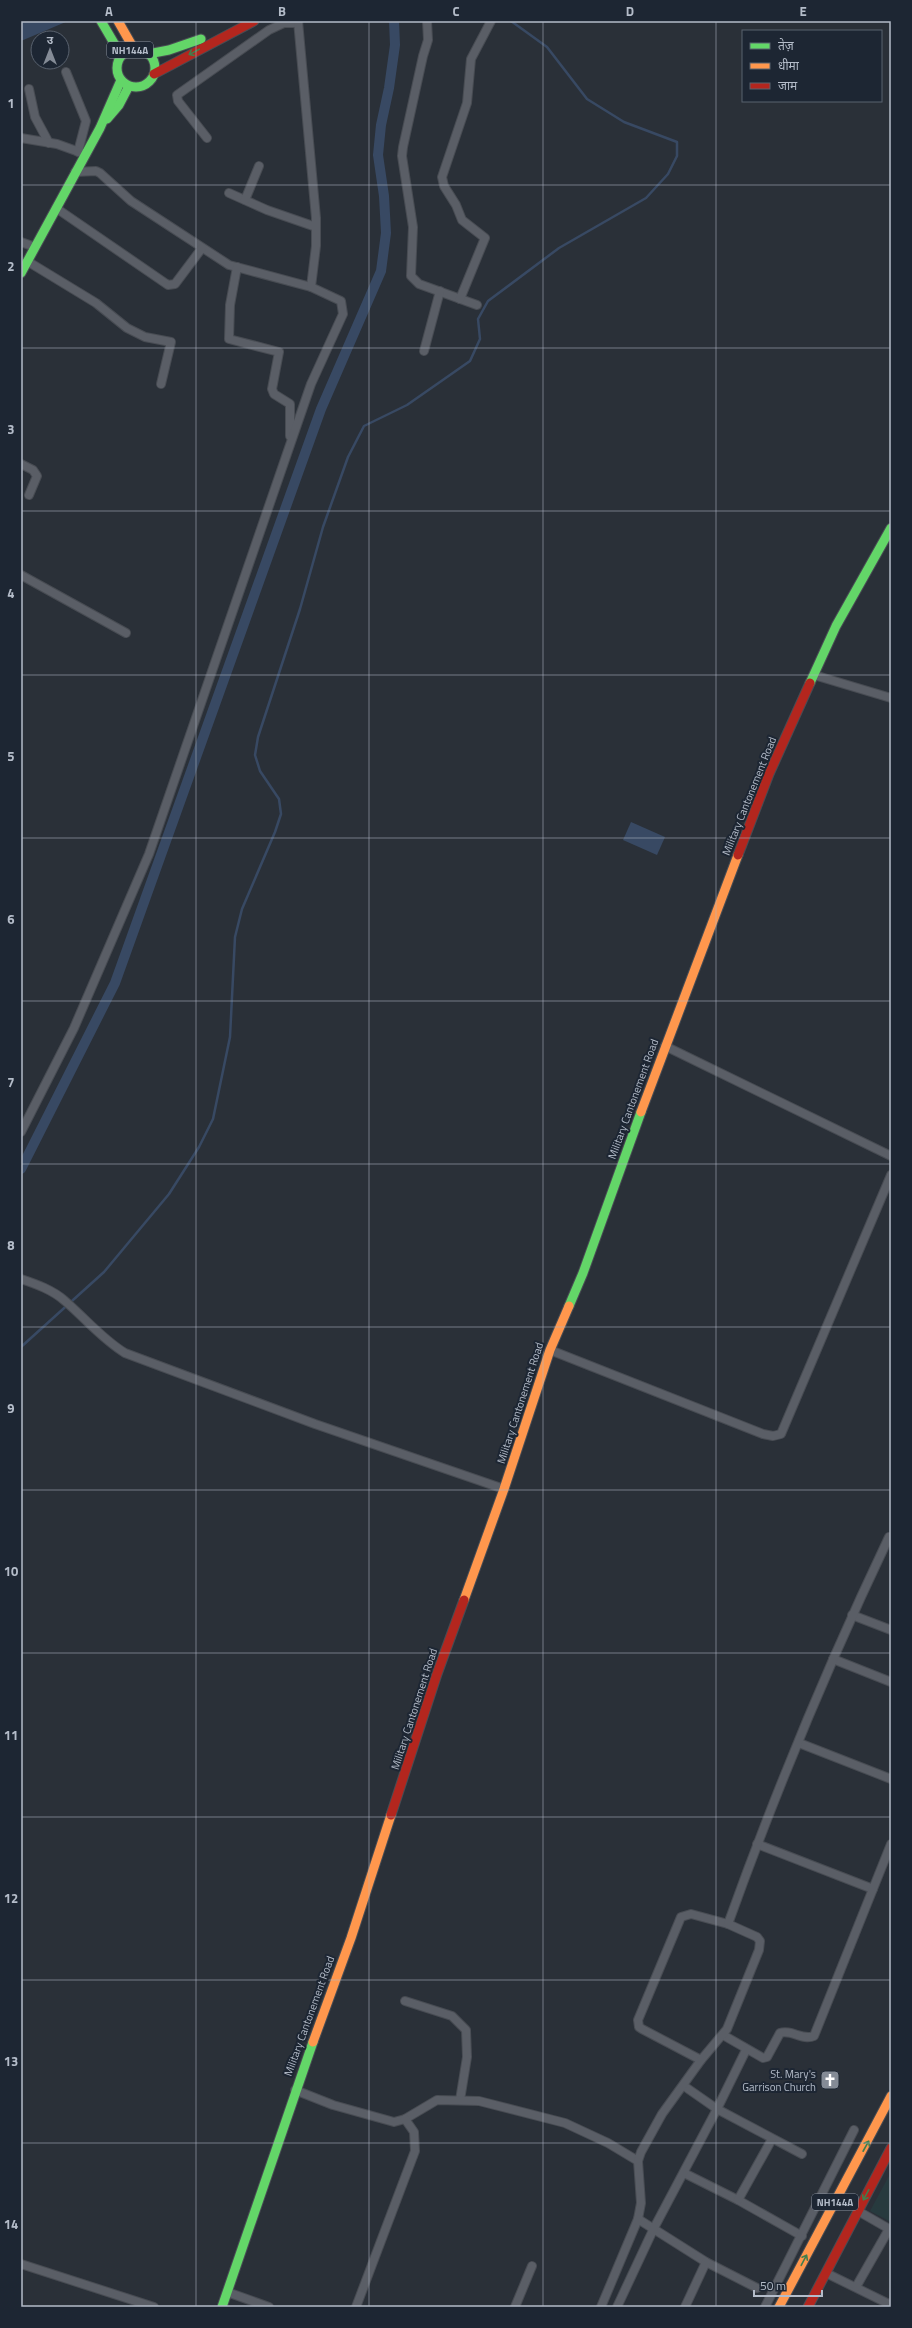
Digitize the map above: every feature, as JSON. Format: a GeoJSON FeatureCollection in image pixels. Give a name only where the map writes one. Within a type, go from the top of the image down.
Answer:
{"type":"FeatureCollection","features":[{"type":"Feature","properties":{"kind":"main road","name":"NH144A"},"geometry":{"type":"LineString","coordinates":[[101,21],[121,55]]}},
{"type":"Feature","properties":{"kind":"main road","name":"NH144A"},"geometry":{"type":"LineString","coordinates":[[118,21],[134,49],[148,54],[154,61],[154,74]]}},
{"type":"Feature","properties":{"kind":"main road","name":"NH144A"},"geometry":{"type":"LineString","coordinates":[[148,54],[190,44],[237,21]]}},
{"type":"Feature","properties":{"kind":"main road","name":"NH144A"},"geometry":{"type":"LineString","coordinates":[[134,49],[121,55],[117,66],[125,83],[141,86],[147,84],[154,74],[254,21]]}},
{"type":"Feature","properties":{"kind":"main road"},"geometry":{"type":"LineString","coordinates":[[21,273],[75,172],[81,153],[119,105],[125,83]]}},
{"type":"Feature","properties":{"kind":"main road","name":"Military Cantonement Road"},"geometry":{"type":"LineString","coordinates":[[222,2307],[295,2090],[351,1938],[437,1674],[504,1489],[550,1350],[583,1273],[665,1046],[768,774],[836,626],[891,528]]}},
{"type":"Feature","properties":{"kind":"main road","name":"NH144A"},"geometry":{"type":"LineString","coordinates":[[779,2307],[891,2096]]}},
{"type":"Feature","properties":{"kind":"main road","name":"NH144A"},"geometry":{"type":"LineString","coordinates":[[808,2307],[891,2148]]}},
{"type":"Feature","properties":{"kind":"street"},"geometry":{"type":"LineString","coordinates":[[427,21],[428,40],[404,139],[402,156],[413,227],[411,276],[419,284],[477,305]]}},
{"type":"Feature","properties":{"kind":"street"},"geometry":{"type":"LineString","coordinates":[[460,299],[485,238],[462,220],[442,177],[467,103],[471,59],[491,21]]}},
{"type":"Feature","properties":{"kind":"street"},"geometry":{"type":"LineString","coordinates":[[207,138],[177,99],[177,95],[275,26],[284,23],[298,22],[316,227],[311,287]]}},
{"type":"Feature","properties":{"kind":"street"},"geometry":{"type":"LineString","coordinates":[[21,138],[49,143],[81,153],[86,121],[66,72]]}},
{"type":"Feature","properties":{"kind":"street"},"geometry":{"type":"LineString","coordinates":[[29,89],[35,117],[49,143]]}},
{"type":"Feature","properties":{"kind":"street"},"geometry":{"type":"LineString","coordinates":[[245,200],[259,166]]}},
{"type":"Feature","properties":{"kind":"street"},"geometry":{"type":"LineString","coordinates":[[21,1132],[74,1028],[138,884],[311,384],[343,314],[341,301],[311,287],[229,265],[131,201],[100,172],[75,172]]}},
{"type":"Feature","properties":{"kind":"street"},"geometry":{"type":"LineString","coordinates":[[229,192],[267,210],[316,227]]}},
{"type":"Feature","properties":{"kind":"street"},"geometry":{"type":"LineString","coordinates":[[56,208],[168,285],[175,284],[202,248]]}},
{"type":"Feature","properties":{"kind":"street"},"geometry":{"type":"LineString","coordinates":[[21,242],[35,246]]}},
{"type":"Feature","properties":{"kind":"street"},"geometry":{"type":"LineString","coordinates":[[27,261],[96,303],[127,328],[145,337],[171,342],[161,384]]}},
{"type":"Feature","properties":{"kind":"street"},"geometry":{"type":"LineString","coordinates":[[237,267],[230,305],[229,339],[279,352],[272,390],[274,394],[290,404],[290,445]]}},
{"type":"Feature","properties":{"kind":"street"},"geometry":{"type":"LineString","coordinates":[[424,352],[440,291]]}},
{"type":"Feature","properties":{"kind":"street"},"geometry":{"type":"LineString","coordinates":[[21,464],[33,470],[37,476],[29,495]]}},
{"type":"Feature","properties":{"kind":"street"},"geometry":{"type":"LineString","coordinates":[[21,575],[126,633]]}},
{"type":"Feature","properties":{"kind":"street"},"geometry":{"type":"LineString","coordinates":[[814,675],[891,698]]}},
{"type":"Feature","properties":{"kind":"street"},"geometry":{"type":"LineString","coordinates":[[665,1046],[891,1156]]}},
{"type":"Feature","properties":{"kind":"street"},"geometry":{"type":"LineString","coordinates":[[550,1350],[763,1434],[773,1436],[781,1434],[891,1175]]}},
{"type":"Feature","properties":{"kind":"street"},"geometry":{"type":"LineString","coordinates":[[21,1279],[54,1293],[65,1300],[110,1344],[125,1353],[315,1424],[504,1489]]}},
{"type":"Feature","properties":{"kind":"street"},"geometry":{"type":"LineString","coordinates":[[728,1924],[757,1844],[833,1659],[889,1537]]}},
{"type":"Feature","properties":{"kind":"street"},"geometry":{"type":"LineString","coordinates":[[852,1615],[891,1630]]}},
{"type":"Feature","properties":{"kind":"street"},"geometry":{"type":"LineString","coordinates":[[833,1659],[891,1682]]}},
{"type":"Feature","properties":{"kind":"street"},"geometry":{"type":"LineString","coordinates":[[799,1743],[891,1779]]}},
{"type":"Feature","properties":{"kind":"street"},"geometry":{"type":"LineString","coordinates":[[757,1844],[873,1889]]}},
{"type":"Feature","properties":{"kind":"street"},"geometry":{"type":"LineString","coordinates":[[723,2035],[746,2050],[763,2058],[767,2057],[780,2033],[789,2032],[807,2038],[814,2036],[891,1844]]}},
{"type":"Feature","properties":{"kind":"street"},"geometry":{"type":"LineString","coordinates":[[601,2307],[638,2219],[641,2203],[638,2161],[646,2141],[662,2114],[684,2086],[701,2060],[723,2035],[730,2024],[760,1945],[756,1937],[728,1924],[691,1914],[681,1917],[638,2020],[639,2027],[642,2030],[701,2060]]}},
{"type":"Feature","properties":{"kind":"street"},"geometry":{"type":"LineString","coordinates":[[404,2001],[452,2016],[466,2030],[467,2057],[460,2100]]}},
{"type":"Feature","properties":{"kind":"street"},"geometry":{"type":"LineString","coordinates":[[616,2307],[654,2228],[684,2173],[746,2050]]}},
{"type":"Feature","properties":{"kind":"street"},"geometry":{"type":"LineString","coordinates":[[684,2086],[717,2109],[802,2154]]}},
{"type":"Feature","properties":{"kind":"street"},"geometry":{"type":"LineString","coordinates":[[295,2090],[386,2122],[399,2122],[437,2100],[460,2100],[485,2103],[565,2123],[602,2140],[638,2161]]}},
{"type":"Feature","properties":{"kind":"street"},"geometry":{"type":"LineString","coordinates":[[356,2307],[415,2151],[414,2132],[405,2119]]}},
{"type":"Feature","properties":{"kind":"street"},"geometry":{"type":"LineString","coordinates":[[765,2307],[854,2130]]}},
{"type":"Feature","properties":{"kind":"street"},"geometry":{"type":"LineString","coordinates":[[738,2200],[772,2139]]}},
{"type":"Feature","properties":{"kind":"street"},"geometry":{"type":"LineString","coordinates":[[684,2173],[738,2200],[802,2236]]}},
{"type":"Feature","properties":{"kind":"street"},"geometry":{"type":"LineString","coordinates":[[856,2287],[890,2230],[858,2211]]}},
{"type":"Feature","properties":{"kind":"street"},"geometry":{"type":"LineString","coordinates":[[638,2219],[706,2262],[756,2288]]}},
{"type":"Feature","properties":{"kind":"street"},"geometry":{"type":"LineString","coordinates":[[685,2307],[706,2262]]}},
{"type":"Feature","properties":{"kind":"street"},"geometry":{"type":"LineString","coordinates":[[21,2264],[154,2307]]}},
{"type":"Feature","properties":{"kind":"street"},"geometry":{"type":"LineString","coordinates":[[515,2307],[532,2266]]}},
{"type":"Feature","properties":{"kind":"street"},"geometry":{"type":"LineString","coordinates":[[826,2273],[891,2305]]}},
{"type":"Feature","properties":{"kind":"street"},"geometry":{"type":"LineString","coordinates":[[227,2292],[270,2307]]}},
{"type":"Feature","properties":{"kind":"green space"},"geometry":{"type":"Polygon","coordinates":[[[891,2172],[891,2222],[870,2211],[891,2172]]]}},
{"type":"Feature","properties":{"kind":"water"},"geometry":{"type":"Polygon","coordinates":[[[21,21],[68,21],[47,30],[30,30],[30,37],[21,41],[21,21]]]}},
{"type":"Feature","properties":{"kind":"water"},"geometry":{"type":"Polygon","coordinates":[[[631,822],[665,837],[657,855],[623,840],[631,822]]]}},
{"type":"Feature","properties":{"kind":"waterway"},"geometry":{"type":"LineString","coordinates":[[21,1169],[115,983],[321,409],[381,271],[386,233],[384,196],[378,155],[381,125],[389,88],[395,45],[394,21]]}},
{"type":"Feature","properties":{"kind":"waterway"},"geometry":{"type":"LineString","coordinates":[[21,1347],[104,1272],[169,1194],[199,1147],[213,1119],[230,1037],[235,937],[242,909],[275,832],[281,814],[279,799],[260,771],[255,755],[258,737],[300,609],[323,527],[348,457],[364,426],[407,405],[470,361],[480,339],[478,319],[488,301],[559,248],[646,198],[668,174],[677,156],[677,142],[624,122],[587,99],[547,47],[511,21]]}},
{"type":"Feature","properties":{"kind":"traffic: fast"},"geometry":{"type":"LineString","coordinates":[[101,21],[121,55]]}},
{"type":"Feature","properties":{"kind":"traffic: fast"},"geometry":{"type":"LineString","coordinates":[[148,54],[169,50],[201,39]]}},
{"type":"Feature","properties":{"kind":"traffic: fast"},"geometry":{"type":"LineString","coordinates":[[132,49],[140,49],[147,52],[152,57],[155,68],[152,79],[147,84],[140,87],[132,87],[125,84],[120,79],[117,72],[117,64],[120,57],[125,52],[132,49]]}},
{"type":"Feature","properties":{"kind":"traffic: fast"},"geometry":{"type":"LineString","coordinates":[[21,273],[100,128],[121,80]]}},
{"type":"Feature","properties":{"kind":"traffic: fast"},"geometry":{"type":"LineString","coordinates":[[107,119],[119,105],[129,86]]}},
{"type":"Feature","properties":{"kind":"traffic: fast"},"geometry":{"type":"LineString","coordinates":[[810,683],[836,626],[891,528]]}},
{"type":"Feature","properties":{"kind":"traffic: fast"},"geometry":{"type":"LineString","coordinates":[[569,1306],[583,1273],[641,1112]]}},
{"type":"Feature","properties":{"kind":"traffic: fast"},"geometry":{"type":"LineString","coordinates":[[222,2307],[313,2042]]}},
{"type":"Feature","properties":{"kind":"traffic: slow"},"geometry":{"type":"LineString","coordinates":[[118,21],[134,49]]}},
{"type":"Feature","properties":{"kind":"traffic: slow"},"geometry":{"type":"LineString","coordinates":[[641,1112],[738,855]]}},
{"type":"Feature","properties":{"kind":"traffic: slow"},"geometry":{"type":"LineString","coordinates":[[464,1600],[504,1489],[550,1350],[569,1306]]}},
{"type":"Feature","properties":{"kind":"traffic: slow"},"geometry":{"type":"LineString","coordinates":[[313,2042],[351,1938],[391,1815]]}},
{"type":"Feature","properties":{"kind":"traffic: slow"},"geometry":{"type":"LineString","coordinates":[[779,2307],[891,2096]]}},
{"type":"Feature","properties":{"kind":"traffic: jam"},"geometry":{"type":"LineString","coordinates":[[154,74],[254,21]]}},
{"type":"Feature","properties":{"kind":"traffic: jam"},"geometry":{"type":"LineString","coordinates":[[738,855],[769,774],[810,683]]}},
{"type":"Feature","properties":{"kind":"traffic: jam"},"geometry":{"type":"LineString","coordinates":[[391,1815],[437,1674],[464,1600]]}},
{"type":"Feature","properties":{"kind":"traffic: jam"},"geometry":{"type":"LineString","coordinates":[[808,2307],[891,2148]]}},
{"type":"Feature","properties":{"kind":"place","name":"St. Mary's Garrison Church"},"geometry":{"type":"Point","coordinates":[830,2080]}}]}
